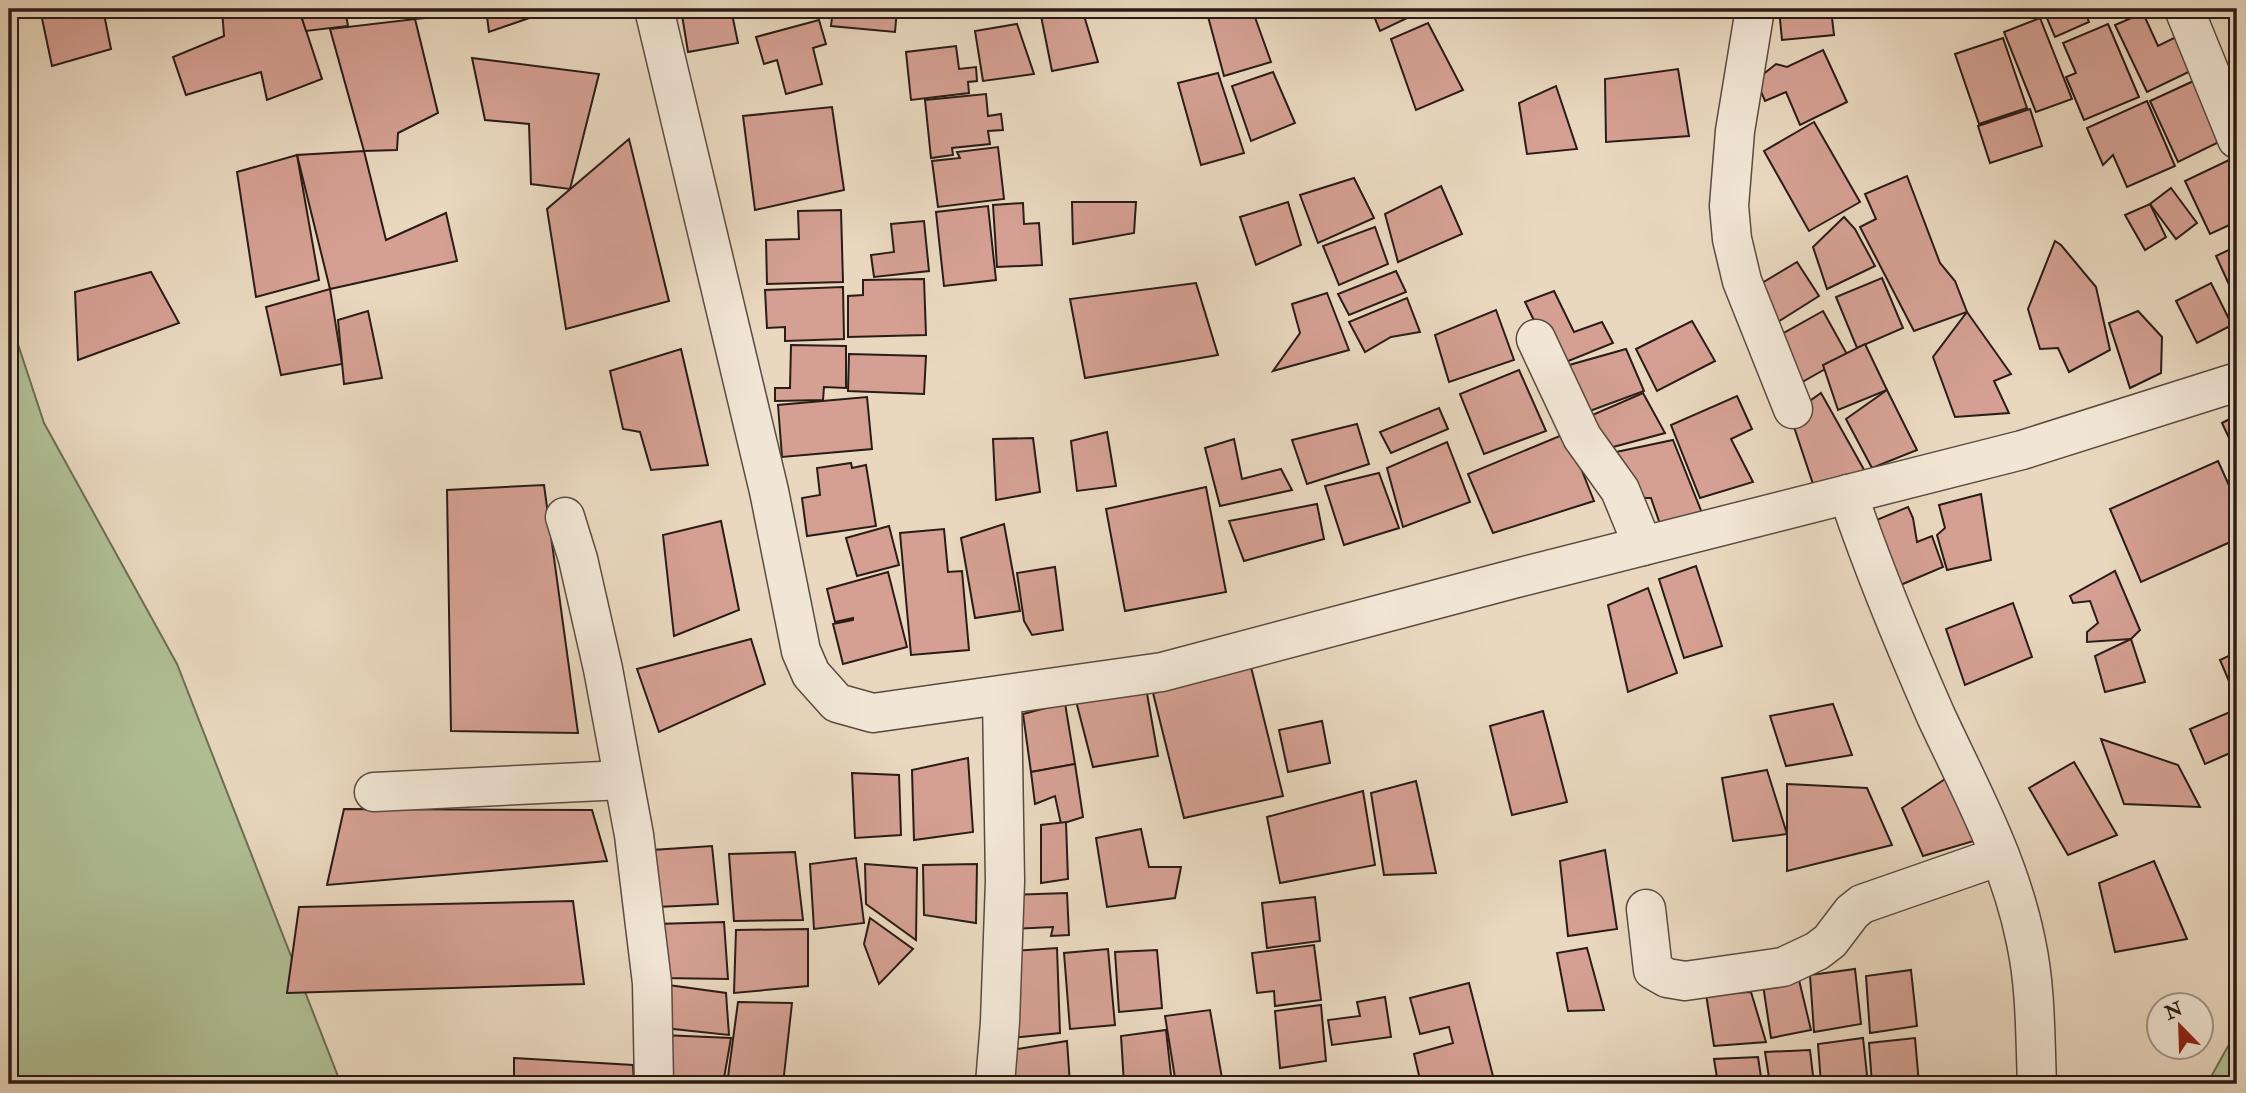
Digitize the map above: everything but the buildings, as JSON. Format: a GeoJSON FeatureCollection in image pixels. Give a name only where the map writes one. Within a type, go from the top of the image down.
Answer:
{"type":"FeatureCollection","features":[{"type":"Feature","properties":{"kind":"street"},"geometry":{"type":"LineString","coordinates":[[653,9],[769,491],[801,652],[811,674],[837,703],[873,713],[1162,672],[2022,450],[2237,382]]}},
{"type":"Feature","properties":{"kind":"street"},"geometry":{"type":"LineString","coordinates":[[1755,9],[1735,131],[1729,206],[1732,239],[1742,281],[1793,409]]}},
{"type":"Feature","properties":{"kind":"street"},"geometry":{"type":"LineString","coordinates":[[2184,9],[2237,139]]}},
{"type":"Feature","properties":{"kind":"street"},"geometry":{"type":"LineString","coordinates":[[1536,340],[1582,437],[1620,490],[1643,546]]}},
{"type":"Feature","properties":{"kind":"street"},"geometry":{"type":"LineString","coordinates":[[1848,494],[1866,548],[2000,856],[2026,940],[2033,987],[2037,1084]]}},
{"type":"Feature","properties":{"kind":"street"},"geometry":{"type":"LineString","coordinates":[[565,517],[578,559],[597,645],[634,835],[652,983],[654,1084]]}},
{"type":"Feature","properties":{"kind":"street"},"geometry":{"type":"LineString","coordinates":[[995,1084],[1005,881],[1002,696]]}},
{"type":"Feature","properties":{"kind":"street"},"geometry":{"type":"LineString","coordinates":[[373,792],[624,780]]}},
{"type":"Feature","properties":{"kind":"street"},"geometry":{"type":"LineString","coordinates":[[1646,909],[1653,970],[1667,978],[1685,981],[1783,967],[1817,951],[1830,941],[1852,912],[1862,904],[2000,856]]}},
{"type":"Feature","properties":{"kind":"green space"},"geometry":{"type":"Polygon","coordinates":[[[9,317],[44,423],[177,664],[341,1084],[9,1084],[9,317]]]}},
{"type":"Feature","properties":{"kind":"green space"},"geometry":{"type":"Polygon","coordinates":[[[2237,1030],[2237,1084],[2207,1084],[2237,1030]]]}}]}
